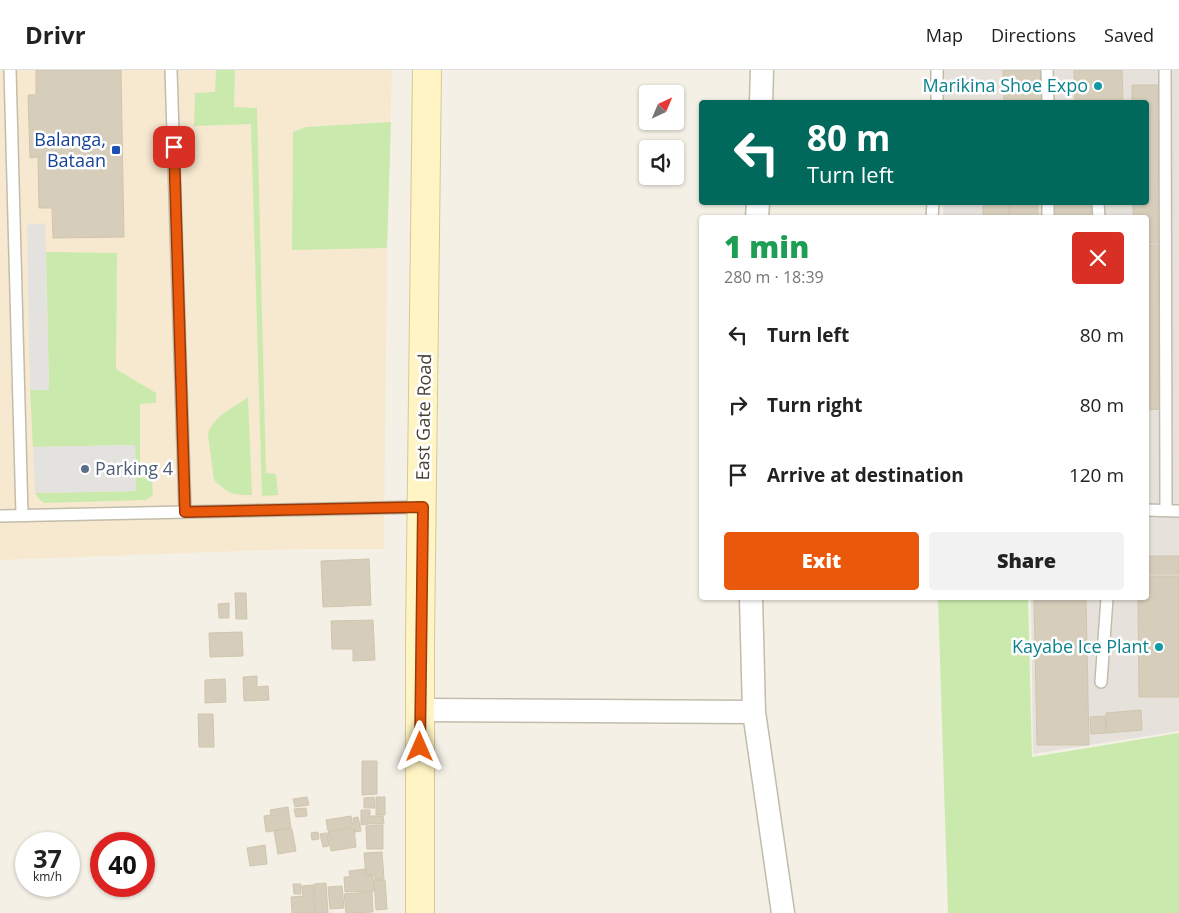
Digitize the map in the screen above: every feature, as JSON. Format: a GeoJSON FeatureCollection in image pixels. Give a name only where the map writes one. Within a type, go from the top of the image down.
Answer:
{"type":"FeatureCollection","features":[{"type":"Feature","properties":{"kind":"street","name":"East Gate Road"},"geometry":{"type":"LineString","coordinates":[[420,913],[420,710],[427,70]]}},
{"type":"Feature","properties":{"kind":"street"},"geometry":{"type":"LineString","coordinates":[[761,100],[762,70]]}},
{"type":"Feature","properties":{"kind":"street"},"geometry":{"type":"LineString","coordinates":[[751,600],[754,712],[783,913]]}},
{"type":"Feature","properties":{"kind":"street"},"geometry":{"type":"LineString","coordinates":[[420,710],[754,712]]}},
{"type":"Feature","properties":{"kind":"lane"},"geometry":{"type":"LineString","coordinates":[[10,70],[22,515]]}},
{"type":"Feature","properties":{"kind":"lane"},"geometry":{"type":"LineString","coordinates":[[171,70],[185,512]]}},
{"type":"Feature","properties":{"kind":"lane"},"geometry":{"type":"LineString","coordinates":[[937,70],[937,100]]}},
{"type":"Feature","properties":{"kind":"lane"},"geometry":{"type":"LineString","coordinates":[[1047,70],[1048,100]]}},
{"type":"Feature","properties":{"kind":"lane"},"geometry":{"type":"LineString","coordinates":[[1166,70],[1166,510]]}},
{"type":"Feature","properties":{"kind":"lane"},"geometry":{"type":"LineString","coordinates":[[0,516],[423,507]]}},
{"type":"Feature","properties":{"kind":"lane"},"geometry":{"type":"LineString","coordinates":[[1149,510],[1179,511]]}},
{"type":"Feature","properties":{"kind":"lane"},"geometry":{"type":"LineString","coordinates":[[1101,682],[1107,600]]}},
{"type":"Feature","properties":{"kind":"shaded area"},"geometry":{"type":"Polygon","coordinates":[[[0,70],[392,70],[387,248],[384,549],[300,549],[0,560],[0,70]]]}},
{"type":"Feature","properties":{"kind":"shaded area"},"geometry":{"type":"Polygon","coordinates":[[[944,70],[1179,70],[1179,731],[1033,754],[1031,600],[1149,600],[1149,215],[943,215],[943,205],[1149,205],[1149,100],[944,100],[944,70]]]}},
{"type":"Feature","properties":{"kind":"shaded area"},"geometry":{"type":"Polygon","coordinates":[[[45,223],[49,390],[30,390],[27,225],[45,223]]]}},
{"type":"Feature","properties":{"kind":"shaded area","name":"Parking 4"},"geometry":{"type":"Polygon","coordinates":[[[135,445],[136,491],[35,493],[33,447],[135,445]]]}},
{"type":"Feature","properties":{"kind":"green space"},"geometry":{"type":"Polygon","coordinates":[[[216,70],[235,70],[234,107],[257,108],[266,473],[276,474],[278,495],[262,496],[251,124],[194,126],[195,93],[215,92],[216,70]]]}},
{"type":"Feature","properties":{"kind":"green space"},"geometry":{"type":"Polygon","coordinates":[[[391,122],[387,248],[292,250],[293,132],[306,127],[391,122]]]}},
{"type":"Feature","properties":{"kind":"green space"},"geometry":{"type":"Polygon","coordinates":[[[46,252],[117,253],[116,369],[156,393],[156,403],[140,404],[140,477],[152,479],[153,495],[146,500],[44,503],[35,493],[136,491],[135,445],[33,447],[30,390],[49,390],[46,252]]]}},
{"type":"Feature","properties":{"kind":"green space"},"geometry":{"type":"Polygon","coordinates":[[[248,397],[252,495],[240,495],[231,493],[214,480],[208,435],[214,423],[224,413],[248,397]]]}},
{"type":"Feature","properties":{"kind":"green space"},"geometry":{"type":"Polygon","coordinates":[[[938,600],[1028,600],[1032,757],[1179,733],[1179,913],[948,913],[938,600]]]}},
{"type":"Feature","properties":{"kind":"building"},"geometry":{"type":"Polygon","coordinates":[[[36,70],[121,70],[124,237],[53,238],[52,208],[39,208],[38,157],[30,158],[28,95],[36,95],[36,70]]]}},
{"type":"Feature","properties":{"kind":"building"},"geometry":{"type":"Polygon","coordinates":[[[1003,70],[1040,70],[1042,100],[1004,100],[1003,70]]]}},
{"type":"Feature","properties":{"kind":"building","name":"Marikina Shoe Expo"},"geometry":{"type":"Polygon","coordinates":[[[1074,70],[1122,70],[1123,100],[1075,100],[1074,70]]]}},
{"type":"Feature","properties":{"kind":"building"},"geometry":{"type":"Polygon","coordinates":[[[1132,85],[1161,85],[1162,243],[1149,243],[1149,215],[1133,215],[1133,205],[1149,205],[1149,100],[1132,100],[1132,85]]]}},
{"type":"Feature","properties":{"kind":"building"},"geometry":{"type":"Polygon","coordinates":[[[983,205],[1010,205],[1010,215],[983,215],[983,205]]]}},
{"type":"Feature","properties":{"kind":"building"},"geometry":{"type":"Polygon","coordinates":[[[1009,205],[1038,205],[1038,215],[1009,215],[1009,205]]]}},
{"type":"Feature","properties":{"kind":"building"},"geometry":{"type":"Polygon","coordinates":[[[1052,205],[1091,205],[1091,215],[1052,215],[1052,205]]]}},
{"type":"Feature","properties":{"kind":"building"},"geometry":{"type":"Polygon","coordinates":[[[1149,245],[1159,245],[1160,409],[1149,410],[1149,245]]]}},
{"type":"Feature","properties":{"kind":"building"},"geometry":{"type":"Polygon","coordinates":[[[1149,556],[1179,556],[1179,574],[1149,574],[1149,556]]]}},
{"type":"Feature","properties":{"kind":"building"},"geometry":{"type":"Polygon","coordinates":[[[369,559],[371,605],[323,607],[321,561],[369,559]]]}},
{"type":"Feature","properties":{"kind":"building","name":"Kayabe Ice Plant"},"geometry":{"type":"Polygon","coordinates":[[[1149,576],[1179,576],[1179,697],[1139,697],[1138,600],[1149,600],[1149,576]]]}},
{"type":"Feature","properties":{"kind":"building"},"geometry":{"type":"Polygon","coordinates":[[[235,593],[246,593],[247,619],[236,619],[235,593]]]}},
{"type":"Feature","properties":{"kind":"building"},"geometry":{"type":"Polygon","coordinates":[[[1034,600],[1086,600],[1089,745],[1037,745],[1034,600]]]}},
{"type":"Feature","properties":{"kind":"building"},"geometry":{"type":"Polygon","coordinates":[[[229,603],[229,618],[219,618],[218,604],[229,603]]]}},
{"type":"Feature","properties":{"kind":"building"},"geometry":{"type":"Polygon","coordinates":[[[373,620],[375,660],[353,661],[353,649],[332,649],[331,621],[373,620]]]}},
{"type":"Feature","properties":{"kind":"building"},"geometry":{"type":"Polygon","coordinates":[[[242,632],[243,656],[210,657],[209,633],[242,632]]]}},
{"type":"Feature","properties":{"kind":"building"},"geometry":{"type":"Polygon","coordinates":[[[257,676],[257,687],[268,686],[269,700],[244,701],[243,677],[257,676]]]}},
{"type":"Feature","properties":{"kind":"building"},"geometry":{"type":"Polygon","coordinates":[[[225,679],[226,702],[205,703],[205,680],[225,679]]]}},
{"type":"Feature","properties":{"kind":"building"},"geometry":{"type":"Polygon","coordinates":[[[1141,710],[1142,730],[1107,733],[1106,713],[1141,710]]]}},
{"type":"Feature","properties":{"kind":"building"},"geometry":{"type":"Polygon","coordinates":[[[198,714],[213,714],[214,747],[199,747],[198,714]]]}},
{"type":"Feature","properties":{"kind":"building"},"geometry":{"type":"Polygon","coordinates":[[[1105,716],[1106,733],[1091,734],[1090,717],[1105,716]]]}},
{"type":"Feature","properties":{"kind":"building"},"geometry":{"type":"Polygon","coordinates":[[[362,761],[377,761],[377,794],[362,795],[362,761]]]}},
{"type":"Feature","properties":{"kind":"building"},"geometry":{"type":"Polygon","coordinates":[[[307,797],[309,805],[295,807],[293,799],[307,797]]]}},
{"type":"Feature","properties":{"kind":"building"},"geometry":{"type":"Polygon","coordinates":[[[374,797],[375,808],[364,808],[364,798],[374,797]]]}},
{"type":"Feature","properties":{"kind":"building"},"geometry":{"type":"Polygon","coordinates":[[[376,797],[385,797],[385,815],[376,815],[376,797]]]}},
{"type":"Feature","properties":{"kind":"building"},"geometry":{"type":"Polygon","coordinates":[[[288,807],[291,828],[266,832],[264,816],[271,815],[270,810],[288,807]]]}},
{"type":"Feature","properties":{"kind":"building"},"geometry":{"type":"Polygon","coordinates":[[[306,808],[307,816],[296,817],[294,809],[306,808]]]}},
{"type":"Feature","properties":{"kind":"building"},"geometry":{"type":"Polygon","coordinates":[[[361,810],[370,810],[370,824],[361,825],[361,810]]]}},
{"type":"Feature","properties":{"kind":"building"},"geometry":{"type":"Polygon","coordinates":[[[351,816],[353,827],[328,831],[326,820],[351,816]]]}},
{"type":"Feature","properties":{"kind":"building"},"geometry":{"type":"Polygon","coordinates":[[[371,816],[383,816],[384,824],[371,824],[371,816]]]}},
{"type":"Feature","properties":{"kind":"building"},"geometry":{"type":"Polygon","coordinates":[[[358,817],[361,831],[355,832],[353,818],[358,817]]]}},
{"type":"Feature","properties":{"kind":"building"},"geometry":{"type":"Polygon","coordinates":[[[383,825],[383,849],[367,849],[366,826],[383,825]]]}},
{"type":"Feature","properties":{"kind":"building"},"geometry":{"type":"Polygon","coordinates":[[[354,828],[356,847],[331,851],[328,832],[354,828]]]}},
{"type":"Feature","properties":{"kind":"building"},"geometry":{"type":"Polygon","coordinates":[[[292,829],[296,851],[278,854],[274,831],[292,829]]]}},
{"type":"Feature","properties":{"kind":"building"},"geometry":{"type":"Polygon","coordinates":[[[318,832],[319,839],[312,840],[311,833],[318,832]]]}},
{"type":"Feature","properties":{"kind":"building"},"geometry":{"type":"Polygon","coordinates":[[[327,833],[329,846],[323,847],[320,834],[327,833]]]}},
{"type":"Feature","properties":{"kind":"building"},"geometry":{"type":"Polygon","coordinates":[[[265,845],[267,864],[250,866],[247,848],[265,845]]]}},
{"type":"Feature","properties":{"kind":"building"},"geometry":{"type":"Polygon","coordinates":[[[382,852],[384,879],[375,880],[375,875],[366,875],[364,853],[382,852]]]}},
{"type":"Feature","properties":{"kind":"building"},"geometry":{"type":"Polygon","coordinates":[[[365,869],[365,876],[373,875],[374,891],[345,892],[344,877],[350,877],[349,871],[365,869]]]}},
{"type":"Feature","properties":{"kind":"building"},"geometry":{"type":"Polygon","coordinates":[[[385,880],[387,909],[376,910],[374,881],[385,880]]]}},
{"type":"Feature","properties":{"kind":"building"},"geometry":{"type":"Polygon","coordinates":[[[326,883],[328,913],[316,913],[314,884],[326,883]]]}},
{"type":"Feature","properties":{"kind":"building"},"geometry":{"type":"Polygon","coordinates":[[[293,884],[301,884],[301,894],[294,894],[293,884]]]}},
{"type":"Feature","properties":{"kind":"building"},"geometry":{"type":"Polygon","coordinates":[[[313,885],[315,913],[292,913],[291,897],[303,896],[302,886],[313,885]]]}},
{"type":"Feature","properties":{"kind":"building"},"geometry":{"type":"Polygon","coordinates":[[[342,886],[344,908],[330,909],[328,887],[342,886]]]}},
{"type":"Feature","properties":{"kind":"building"},"geometry":{"type":"Polygon","coordinates":[[[372,892],[373,912],[346,913],[344,894],[372,892]]]}},
{"type":"Feature","properties":{"kind":"place","name":"Marikina Shoe Expo"},"geometry":{"type":"Point","coordinates":[1098,86]}},
{"type":"Feature","properties":{"kind":"place","name":"Balanga, Bataan"},"geometry":{"type":"Point","coordinates":[116,150]}},
{"type":"Feature","properties":{"kind":"place","name":"Parking 4"},"geometry":{"type":"Point","coordinates":[85,469]}},
{"type":"Feature","properties":{"kind":"place","name":"Kayabe Ice Plant"},"geometry":{"type":"Point","coordinates":[1159,647]}},
{"type":"Feature","properties":{"kind":"route"},"geometry":{"type":"LineString","coordinates":[[174,147],[185,512],[423,507],[420,747]]}}]}
